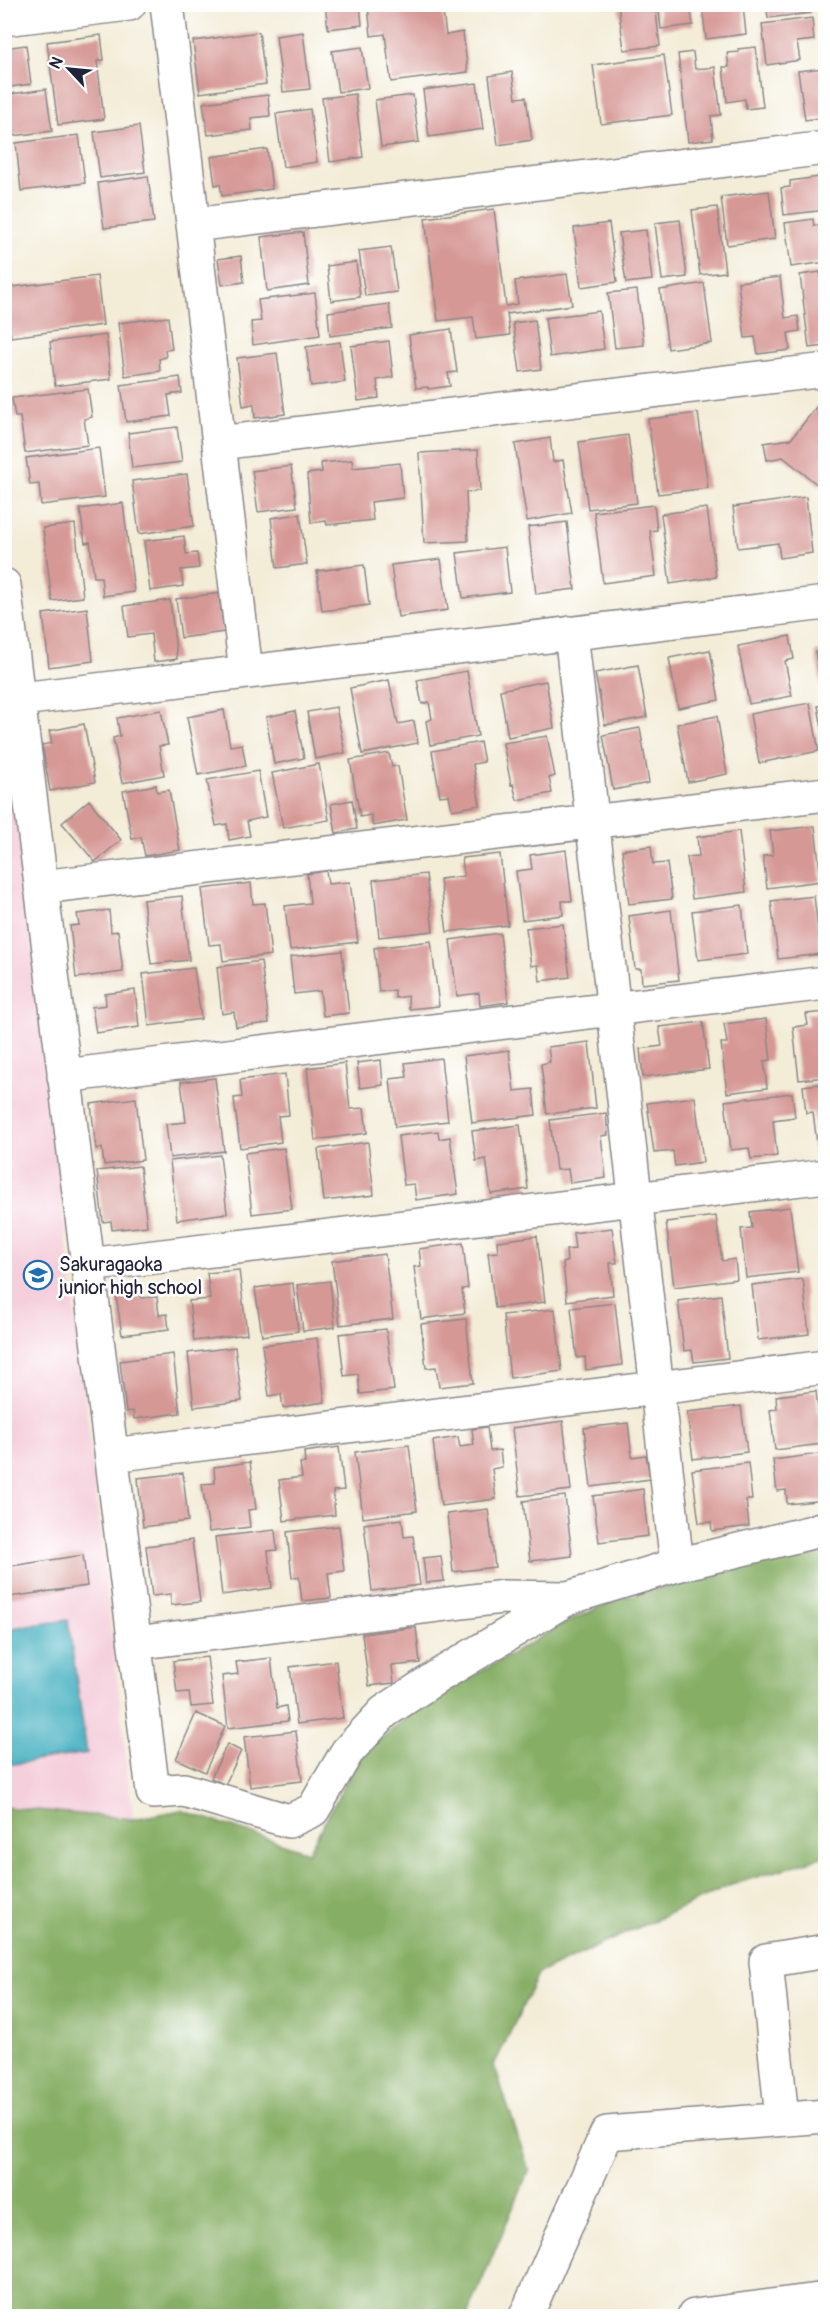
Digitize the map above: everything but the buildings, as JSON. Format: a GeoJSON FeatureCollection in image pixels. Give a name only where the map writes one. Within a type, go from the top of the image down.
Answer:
{"type":"FeatureCollection","features":[{"type":"Feature","properties":{"kind":"street"},"geometry":{"type":"LineString","coordinates":[[4,19],[129,4]]}},
{"type":"Feature","properties":{"kind":"street"},"geometry":{"type":"LineString","coordinates":[[167,4],[246,672]]}},
{"type":"Feature","properties":{"kind":"street"},"geometry":{"type":"LineString","coordinates":[[193,225],[825,148]]}},
{"type":"Feature","properties":{"kind":"street"},"geometry":{"type":"LineString","coordinates":[[219,443],[825,370]]}},
{"type":"Feature","properties":{"kind":"street"},"geometry":{"type":"LineString","coordinates":[[4,585],[11,700],[41,887],[153,1792],[184,1790],[290,1821],[313,1810],[347,1752],[384,1712],[440,1675],[568,1598],[677,1565],[825,1527]]}},
{"type":"Feature","properties":{"kind":"street"},"geometry":{"type":"LineString","coordinates":[[11,700],[825,603]]}},
{"type":"Feature","properties":{"kind":"street"},"geometry":{"type":"LineString","coordinates":[[571,633],[677,1565]]}},
{"type":"Feature","properties":{"kind":"street"},"geometry":{"type":"LineString","coordinates":[[41,887],[825,794]]}},
{"type":"Feature","properties":{"kind":"street"},"geometry":{"type":"LineString","coordinates":[[64,1076],[825,983]]}},
{"type":"Feature","properties":{"kind":"street"},"geometry":{"type":"LineString","coordinates":[[88,1265],[825,1176]]}},
{"type":"Feature","properties":{"kind":"street"},"geometry":{"type":"LineString","coordinates":[[112,1455],[825,1367]]}},
{"type":"Feature","properties":{"kind":"street"},"geometry":{"type":"LineString","coordinates":[[135,1643],[503,1597],[568,1598]]}},
{"type":"Feature","properties":{"kind":"street"},"geometry":{"type":"LineString","coordinates":[[782,2119],[766,1961],[825,1951]]}},
{"type":"Feature","properties":{"kind":"street"},"geometry":{"type":"LineString","coordinates":[[526,2316],[607,2133],[825,2116]]}},
{"type":"Feature","properties":{"kind":"street"},"geometry":{"type":"LineString","coordinates":[[694,2316],[825,2299]]}},
{"type":"Feature","properties":{"kind":"shaded area","name":"Sakuragaoka junior high school"},"geometry":{"type":"Polygon","coordinates":[[[4,739],[10,743],[133,1819],[5,1807],[4,739]]]}},
{"type":"Feature","properties":{"kind":"green space"},"geometry":{"type":"Polygon","coordinates":[[[825,1542],[825,1856],[731,1885],[539,1973],[494,2065],[529,2170],[467,2316],[5,2316],[4,1807],[133,1819],[181,1810],[308,1852],[361,1755],[418,1708],[565,1623],[618,1599],[788,1556],[825,1542]]]}},
{"type":"Feature","properties":{"kind":"water"},"geometry":{"type":"Polygon","coordinates":[[[68,1620],[87,1753],[8,1765],[4,1742],[5,1629],[68,1620]]]}},
{"type":"Feature","properties":{"kind":"place","name":"Sakuragaoka junior high school"},"geometry":{"type":"Point","coordinates":[38,1275]}}]}
